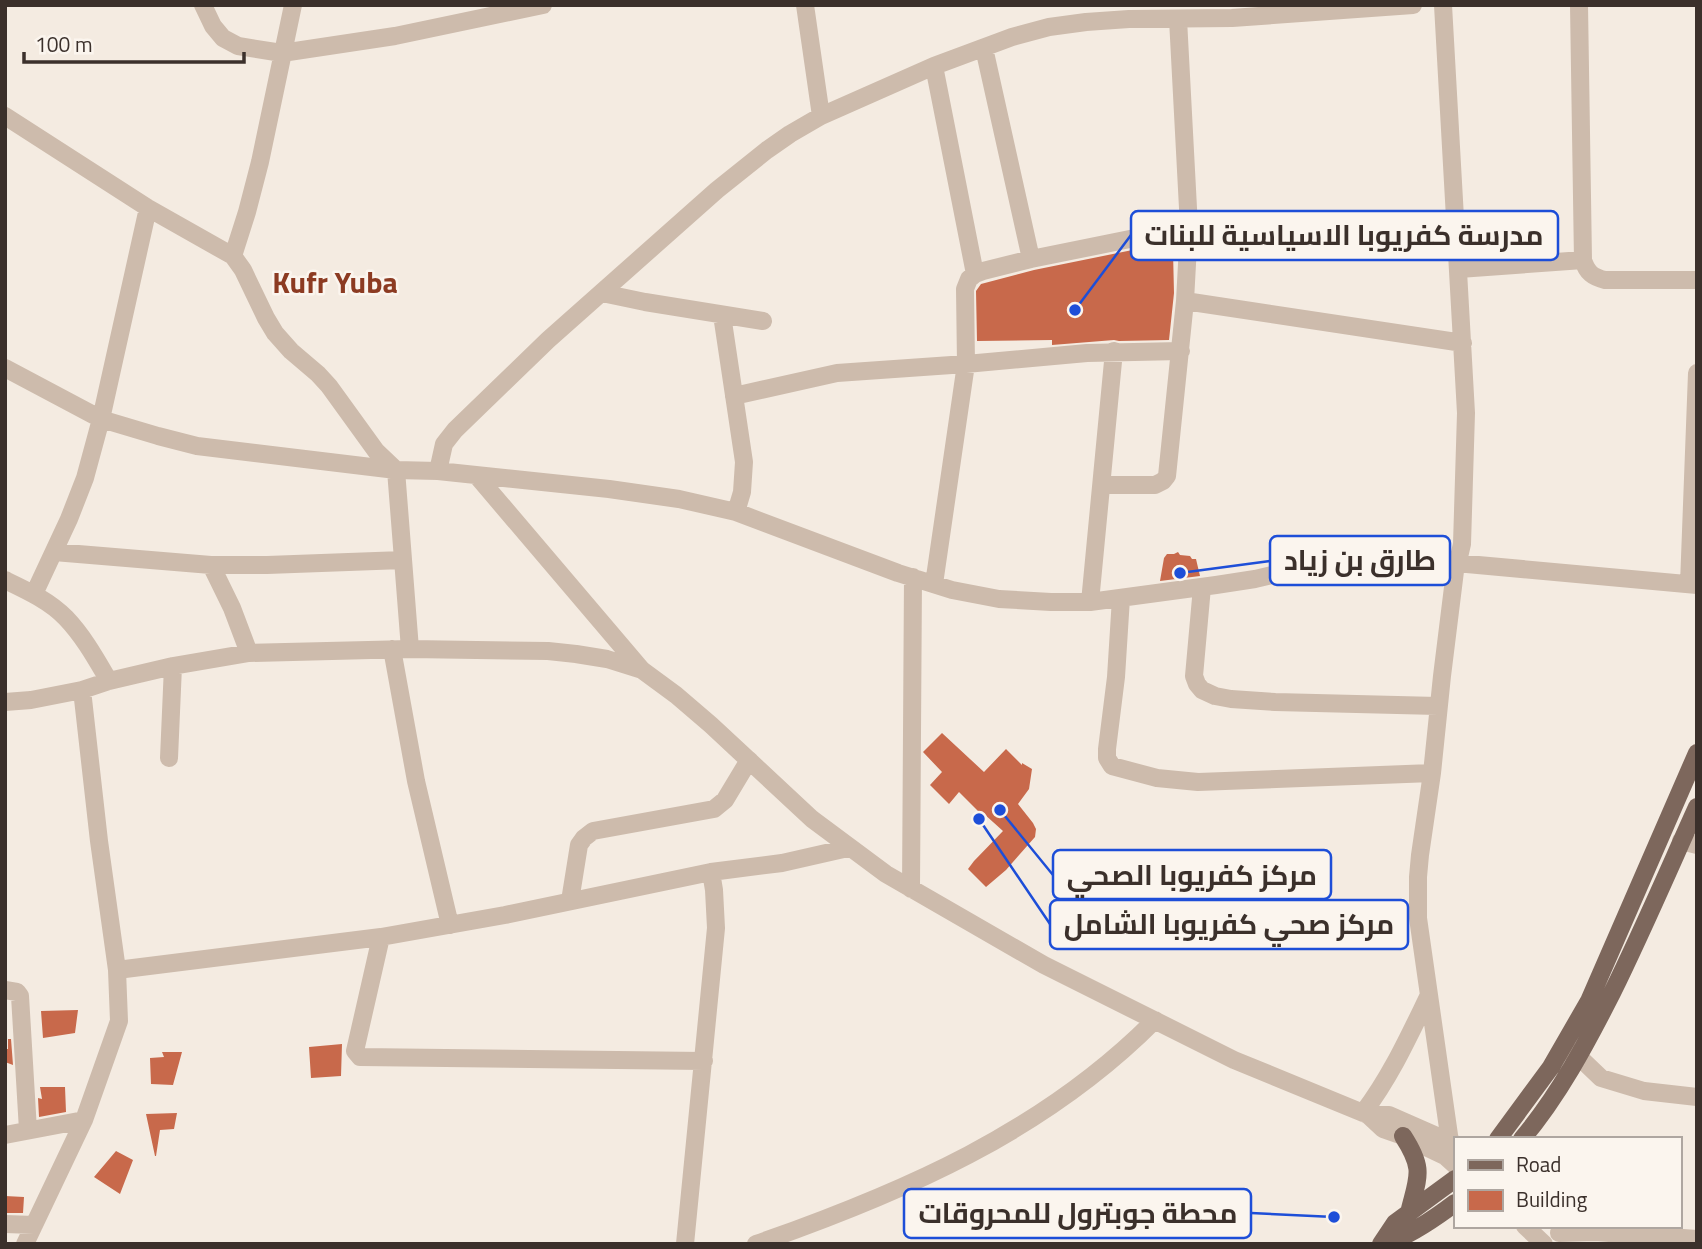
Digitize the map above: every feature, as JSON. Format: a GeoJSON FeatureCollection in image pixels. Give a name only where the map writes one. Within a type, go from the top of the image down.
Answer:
{"type":"FeatureCollection","features":[{"type":"Feature","properties":{"kind":"main road"},"geometry":{"type":"LineString","coordinates":[[1500,1137],[1563,1048],[1589,1001],[1697,753]]}},
{"type":"Feature","properties":{"kind":"main road"},"geometry":{"type":"LineString","coordinates":[[1524,1137],[1544,1113],[1579,1057],[1689,843],[1697,807]]}},
{"type":"Feature","properties":{"kind":"main road"},"geometry":{"type":"LineString","coordinates":[[1535,1137],[1544,1113]]}},
{"type":"Feature","properties":{"kind":"main road"},"geometry":{"type":"LineString","coordinates":[[1403,1136],[1418,1165],[1418,1178],[1409,1213]]}},
{"type":"Feature","properties":{"kind":"main road"},"geometry":{"type":"LineString","coordinates":[[1381,1244],[1395,1223],[1454,1181]]}},
{"type":"Feature","properties":{"kind":"main road"},"geometry":{"type":"LineString","coordinates":[[1386,1244],[1446,1216]]}},
{"type":"Feature","properties":{"kind":"street"},"geometry":{"type":"LineString","coordinates":[[202,5],[223,38],[238,47],[282,53],[395,37],[543,5]]}},
{"type":"Feature","properties":{"kind":"street"},"geometry":{"type":"LineString","coordinates":[[233,256],[260,162],[293,5]]}},
{"type":"Feature","properties":{"kind":"street"},"geometry":{"type":"LineString","coordinates":[[805,5],[821,116]]}},
{"type":"Feature","properties":{"kind":"street"},"geometry":{"type":"LineString","coordinates":[[438,471],[444,444],[455,430],[548,340],[742,169],[790,134],[821,116],[934,66],[1012,37],[1061,25],[1178,19],[1232,12],[1413,5]]}},
{"type":"Feature","properties":{"kind":"street"},"geometry":{"type":"LineString","coordinates":[[1443,5],[1463,343],[1466,448],[1462,544],[1456,563],[1420,855],[1418,918],[1452,1143]]}},
{"type":"Feature","properties":{"kind":"street"},"geometry":{"type":"LineString","coordinates":[[1578,5],[1583,260],[1588,272],[1605,280],[1697,280]]}},
{"type":"Feature","properties":{"kind":"street"},"geometry":{"type":"LineString","coordinates":[[1102,485],[1155,485],[1167,476],[1181,351],[1189,227],[1178,19]]}},
{"type":"Feature","properties":{"kind":"street"},"geometry":{"type":"LineString","coordinates":[[984,48],[1031,259]]}},
{"type":"Feature","properties":{"kind":"street"},"geometry":{"type":"LineString","coordinates":[[934,66],[975,274]]}},
{"type":"Feature","properties":{"kind":"street"},"geometry":{"type":"LineString","coordinates":[[5,116],[148,208],[233,256],[275,333],[329,386],[376,451],[397,470],[404,560],[401,649],[416,781],[450,925]]}},
{"type":"Feature","properties":{"kind":"street"},"geometry":{"type":"LineString","coordinates":[[34,594],[85,478],[101,419],[148,208]]}},
{"type":"Feature","properties":{"kind":"street"},"geometry":{"type":"LineString","coordinates":[[934,584],[966,365],[965,289],[969,279],[975,274],[1031,259],[1189,227]]}},
{"type":"Feature","properties":{"kind":"street"},"geometry":{"type":"LineString","coordinates":[[1459,269],[1583,260]]}},
{"type":"Feature","properties":{"kind":"street"},"geometry":{"type":"LineString","coordinates":[[602,293],[763,321]]}},
{"type":"Feature","properties":{"kind":"street"},"geometry":{"type":"LineString","coordinates":[[1185,301],[1463,343]]}},
{"type":"Feature","properties":{"kind":"street"},"geometry":{"type":"LineString","coordinates":[[722,315],[744,463],[742,492],[736,512]]}},
{"type":"Feature","properties":{"kind":"street"},"geometry":{"type":"LineString","coordinates":[[734,396],[837,373],[966,365],[1114,351],[1181,351]]}},
{"type":"Feature","properties":{"kind":"street"},"geometry":{"type":"LineString","coordinates":[[1090,602],[1114,351]]}},
{"type":"Feature","properties":{"kind":"street"},"geometry":{"type":"LineString","coordinates":[[5,368],[101,419],[197,446],[679,499],[736,512],[952,590],[999,599],[1051,603],[1090,602],[1202,587],[1352,562],[1456,563],[1693,585],[1697,373]]}},
{"type":"Feature","properties":{"kind":"street"},"geometry":{"type":"LineString","coordinates":[[477,476],[642,670],[691,708],[812,819],[848,848],[911,889],[1044,965],[1234,1060],[1365,1114],[1382,1129],[1445,1156],[1454,1164]]}},
{"type":"Feature","properties":{"kind":"street"},"geometry":{"type":"LineString","coordinates":[[54,552],[211,565],[404,560]]}},
{"type":"Feature","properties":{"kind":"street"},"geometry":{"type":"LineString","coordinates":[[211,565],[232,608],[249,653]]}},
{"type":"Feature","properties":{"kind":"street"},"geometry":{"type":"LineString","coordinates":[[911,889],[913,577]]}},
{"type":"Feature","properties":{"kind":"street"},"geometry":{"type":"LineString","coordinates":[[5,580],[34,594],[64,616],[86,642],[109,681]]}},
{"type":"Feature","properties":{"kind":"street"},"geometry":{"type":"LineString","coordinates":[[1202,587],[1194,676],[1202,690],[1215,696],[1254,701],[1438,706]]}},
{"type":"Feature","properties":{"kind":"street"},"geometry":{"type":"LineString","coordinates":[[1121,598],[1107,758],[1112,766],[1157,778],[1198,782],[1432,773]]}},
{"type":"Feature","properties":{"kind":"street"},"geometry":{"type":"LineString","coordinates":[[5,702],[82,691],[109,681],[173,666],[249,653],[480,649],[576,654],[607,659],[642,670]]}},
{"type":"Feature","properties":{"kind":"street"},"geometry":{"type":"LineString","coordinates":[[169,758],[173,666]]}},
{"type":"Feature","properties":{"kind":"street"},"geometry":{"type":"LineString","coordinates":[[25,1244],[83,1120],[118,1025],[117,970],[82,691]]}},
{"type":"Feature","properties":{"kind":"street"},"geometry":{"type":"LineString","coordinates":[[570,901],[579,845],[584,838],[593,831],[714,809],[725,800],[749,760]]}},
{"type":"Feature","properties":{"kind":"street"},"geometry":{"type":"LineString","coordinates":[[117,970],[381,937],[711,872],[782,863],[848,848]]}},
{"type":"Feature","properties":{"kind":"street"},"geometry":{"type":"LineString","coordinates":[[685,1244],[716,928],[711,872]]}},
{"type":"Feature","properties":{"kind":"street"},"geometry":{"type":"LineString","coordinates":[[381,937],[355,1051],[360,1057],[704,1061]]}},
{"type":"Feature","properties":{"kind":"street"},"geometry":{"type":"LineString","coordinates":[[5,990],[17,992],[20,996],[28,1130]]}},
{"type":"Feature","properties":{"kind":"street"},"geometry":{"type":"LineString","coordinates":[[1365,1114],[1402,1052],[1429,995]]}},
{"type":"Feature","properties":{"kind":"street"},"geometry":{"type":"LineString","coordinates":[[756,1244],[902,1188],[988,1146],[1096,1074],[1155,1020]]}},
{"type":"Feature","properties":{"kind":"street"},"geometry":{"type":"LineString","coordinates":[[1563,1048],[1579,1057],[1601,1078],[1644,1091],[1697,1097]]}},
{"type":"Feature","properties":{"kind":"street"},"geometry":{"type":"LineString","coordinates":[[1365,1114],[1389,1115],[1452,1143]]}},
{"type":"Feature","properties":{"kind":"street"},"geometry":{"type":"LineString","coordinates":[[5,1135],[83,1120]]}},
{"type":"Feature","properties":{"kind":"street"},"geometry":{"type":"LineString","coordinates":[[5,1224],[34,1226]]}},
{"type":"Feature","properties":{"kind":"street"},"geometry":{"type":"LineString","coordinates":[[1527,1228],[1544,1244]]}},
{"type":"Feature","properties":{"kind":"street"},"geometry":{"type":"LineString","coordinates":[[1560,1234],[1619,1233],[1697,1239]]}},
{"type":"Feature","properties":{"kind":"building"},"geometry":{"type":"Polygon","coordinates":[[[1167,243],[1173,251],[1174,293],[1169,340],[1114,340],[1052,345],[1052,340],[977,341],[976,291],[981,284],[1034,270],[1167,243]]]}},
{"type":"Feature","properties":{"kind":"building"},"geometry":{"type":"Polygon","coordinates":[[[1178,552],[1196,559],[1200,576],[1160,581],[1164,558],[1167,554],[1178,552]]]}},
{"type":"Feature","properties":{"kind":"building"},"geometry":{"type":"Polygon","coordinates":[[[942,733],[984,772],[1006,749],[1022,765],[1032,769],[1029,789],[1018,804],[1033,823],[1036,829],[1035,837],[1006,870],[986,887],[968,869],[1003,831],[959,792],[949,804],[930,785],[942,772],[923,752],[942,733]]]}},
{"type":"Feature","properties":{"kind":"building"},"geometry":{"type":"Polygon","coordinates":[[[78,1010],[75,1033],[43,1038],[41,1011],[78,1010]]]}},
{"type":"Feature","properties":{"kind":"building"},"geometry":{"type":"Polygon","coordinates":[[[8,1039],[11,1039],[13,1065],[5,1062],[8,1039]]]}},
{"type":"Feature","properties":{"kind":"building"},"geometry":{"type":"Polygon","coordinates":[[[342,1044],[341,1076],[311,1078],[309,1047],[342,1044]]]}},
{"type":"Feature","properties":{"kind":"building"},"geometry":{"type":"Polygon","coordinates":[[[162,1052],[182,1052],[173,1085],[151,1084],[150,1058],[164,1057],[162,1052]]]}},
{"type":"Feature","properties":{"kind":"building"},"geometry":{"type":"Polygon","coordinates":[[[40,1087],[65,1087],[66,1112],[39,1117],[38,1098],[42,1099],[40,1087]]]}},
{"type":"Feature","properties":{"kind":"building"},"geometry":{"type":"Polygon","coordinates":[[[177,1113],[174,1129],[160,1130],[155,1156],[146,1114],[177,1113]]]}},
{"type":"Feature","properties":{"kind":"building"},"geometry":{"type":"Polygon","coordinates":[[[116,1151],[133,1160],[120,1194],[94,1177],[116,1151]]]}},
{"type":"Feature","properties":{"kind":"building"},"geometry":{"type":"Polygon","coordinates":[[[5,1196],[24,1197],[23,1213],[5,1213],[5,1196]]]}},
{"type":"Feature","properties":{"kind":"place","name":"مدرسة كفريوبا الاسياسية للبنات"},"geometry":{"type":"Point","coordinates":[1075,310]}},
{"type":"Feature","properties":{"kind":"place","name":"طارق بن زياد"},"geometry":{"type":"Point","coordinates":[1180,573]}},
{"type":"Feature","properties":{"kind":"place","name":"مركز كفريوبا الصحي"},"geometry":{"type":"Point","coordinates":[1000,810]}},
{"type":"Feature","properties":{"kind":"place","name":"مركز صحي كفريوبا الشامل"},"geometry":{"type":"Point","coordinates":[979,819]}},
{"type":"Feature","properties":{"kind":"place","name":"محطة جوبترول للمحروقات"},"geometry":{"type":"Point","coordinates":[1334,1217]}},
{"type":"Feature","properties":{"kind":"district","name":"Kufr Yuba"},"geometry":{"type":"Point","coordinates":[335,283]}}]}
